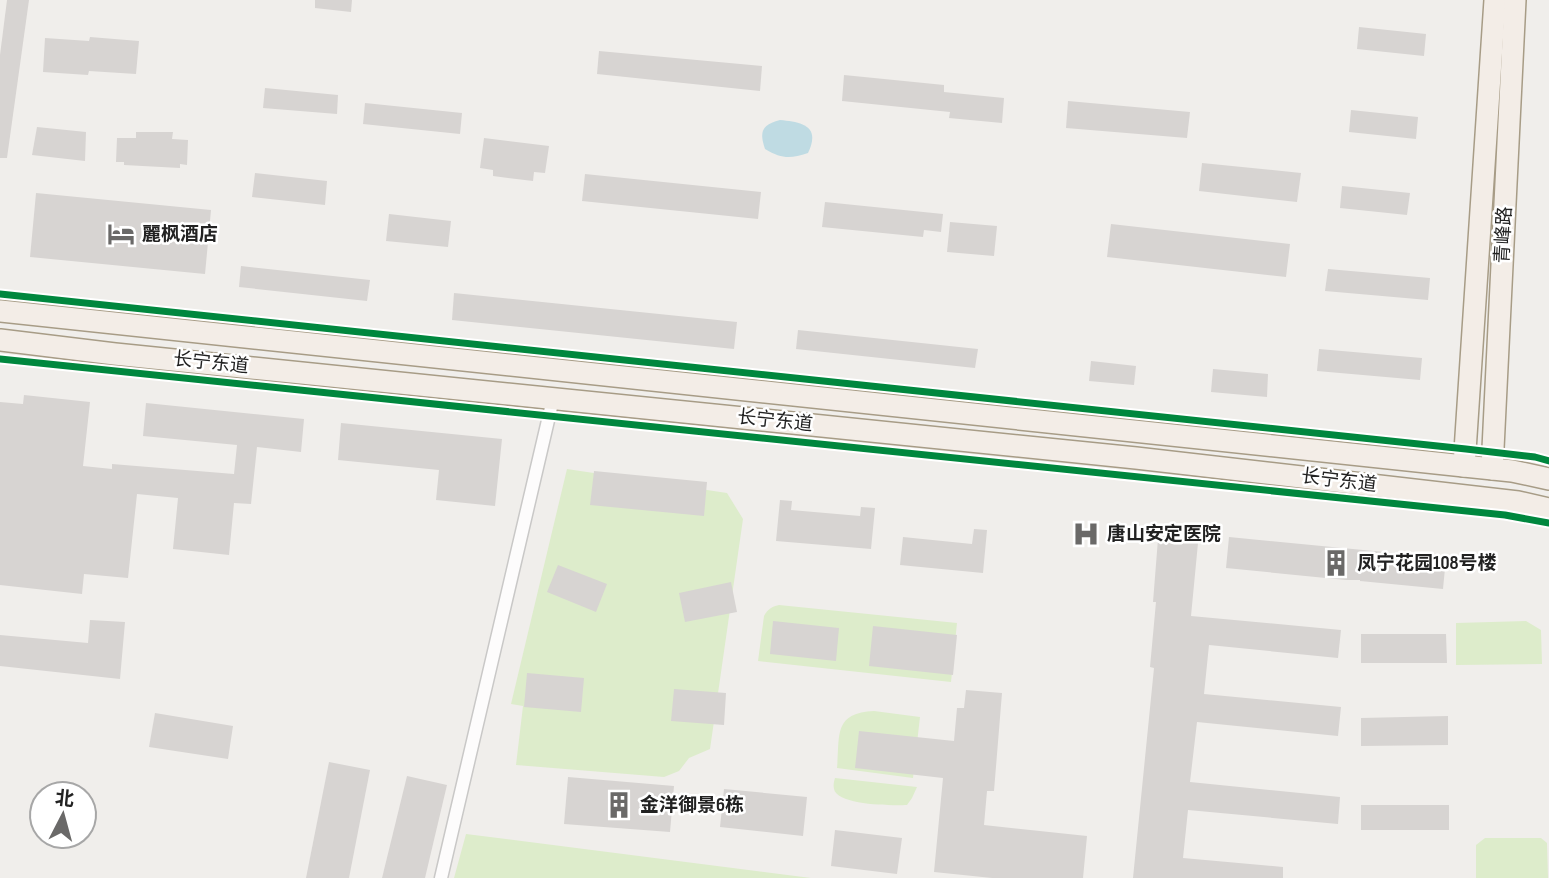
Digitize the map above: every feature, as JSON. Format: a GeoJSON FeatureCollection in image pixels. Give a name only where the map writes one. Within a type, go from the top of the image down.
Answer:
{"type":"FeatureCollection","features":[{"type":"Feature","properties":{"kind":"main road","name":"青峰路"},"geometry":{"type":"LineString","coordinates":[[1464,466],[1495,0]]}},
{"type":"Feature","properties":{"kind":"main road","name":"青峰路"},"geometry":{"type":"LineString","coordinates":[[1492,469],[1515,0]]}},
{"type":"Feature","properties":{"kind":"main road","name":"长宁东道"},"geometry":{"type":"LineString","coordinates":[[0,311],[1512,471],[1549,479]]}},
{"type":"Feature","properties":{"kind":"main road","name":"长宁东道"},"geometry":{"type":"LineString","coordinates":[[0,340],[1136,458],[1518,502],[1549,509]]}},
{"type":"Feature","properties":{"kind":"street"},"geometry":{"type":"LineString","coordinates":[[441,878],[553,399]]}},
{"type":"Feature","properties":{"kind":"green space"},"geometry":{"type":"Polygon","coordinates":[[[567,469],[727,493],[743,519],[710,749],[689,758],[679,771],[664,777],[516,765],[523,706],[511,704],[567,469]]]}},
{"type":"Feature","properties":{"kind":"green space"},"geometry":{"type":"Polygon","coordinates":[[[779,605],[957,623],[951,682],[758,661],[764,616],[779,605]]]}},
{"type":"Feature","properties":{"kind":"green space"},"geometry":{"type":"Polygon","coordinates":[[[1526,621],[1541,630],[1542,664],[1456,665],[1456,623],[1526,621]]]}},
{"type":"Feature","properties":{"kind":"green space"},"geometry":{"type":"Polygon","coordinates":[[[874,711],[920,717],[913,778],[837,768],[839,736],[845,721],[851,716],[874,711]]]}},
{"type":"Feature","properties":{"kind":"green space"},"geometry":{"type":"Polygon","coordinates":[[[835,778],[917,787],[907,805],[866,803],[837,794],[834,788],[835,778]]]}},
{"type":"Feature","properties":{"kind":"green space"},"geometry":{"type":"Polygon","coordinates":[[[466,834],[811,878],[454,878],[466,834]]]}},
{"type":"Feature","properties":{"kind":"green space"},"geometry":{"type":"Polygon","coordinates":[[[1485,838],[1541,838],[1547,843],[1548,878],[1476,878],[1476,845],[1485,838]]]}},
{"type":"Feature","properties":{"kind":"water"},"geometry":{"type":"Polygon","coordinates":[[[780,120],[802,124],[811,131],[808,153],[786,157],[765,149],[762,133],[769,124],[780,120]]]}},
{"type":"Feature","properties":{"kind":"building"},"geometry":{"type":"Polygon","coordinates":[[[7,0],[29,0],[7,158],[0,158],[0,55],[7,0]]]}},
{"type":"Feature","properties":{"kind":"building"},"geometry":{"type":"Polygon","coordinates":[[[315,0],[352,0],[351,12],[315,8],[315,0]]]}},
{"type":"Feature","properties":{"kind":"building"},"geometry":{"type":"Polygon","coordinates":[[[1359,27],[1426,34],[1424,56],[1357,49],[1359,27]]]}},
{"type":"Feature","properties":{"kind":"building"},"geometry":{"type":"Polygon","coordinates":[[[90,37],[139,41],[136,74],[43,72],[45,38],[89,41],[90,37]]]}},
{"type":"Feature","properties":{"kind":"building"},"geometry":{"type":"Polygon","coordinates":[[[599,51],[762,66],[760,91],[597,74],[599,51]]]}},
{"type":"Feature","properties":{"kind":"building"},"geometry":{"type":"Polygon","coordinates":[[[844,75],[944,85],[944,92],[1004,98],[1002,123],[949,118],[950,112],[842,101],[844,75]]]}},
{"type":"Feature","properties":{"kind":"building"},"geometry":{"type":"Polygon","coordinates":[[[265,88],[338,95],[337,114],[263,108],[265,88]]]}},
{"type":"Feature","properties":{"kind":"building"},"geometry":{"type":"Polygon","coordinates":[[[1068,101],[1190,112],[1187,138],[1066,128],[1068,101]]]}},
{"type":"Feature","properties":{"kind":"building"},"geometry":{"type":"Polygon","coordinates":[[[365,103],[462,113],[460,134],[363,124],[365,103]]]}},
{"type":"Feature","properties":{"kind":"building"},"geometry":{"type":"Polygon","coordinates":[[[1351,110],[1418,117],[1416,139],[1349,132],[1351,110]]]}},
{"type":"Feature","properties":{"kind":"building"},"geometry":{"type":"Polygon","coordinates":[[[37,127],[86,132],[85,161],[32,155],[37,127]]]}},
{"type":"Feature","properties":{"kind":"building"},"geometry":{"type":"Polygon","coordinates":[[[136,132],[173,132],[172,139],[188,140],[187,165],[180,164],[180,168],[124,165],[124,162],[116,162],[117,138],[136,138],[136,132]]]}},
{"type":"Feature","properties":{"kind":"building"},"geometry":{"type":"Polygon","coordinates":[[[484,138],[549,146],[545,173],[534,172],[533,181],[493,176],[493,170],[480,168],[484,138]]]}},
{"type":"Feature","properties":{"kind":"building"},"geometry":{"type":"Polygon","coordinates":[[[1202,163],[1301,173],[1297,202],[1199,191],[1202,163]]]}},
{"type":"Feature","properties":{"kind":"building"},"geometry":{"type":"Polygon","coordinates":[[[255,173],[327,181],[325,205],[252,197],[255,173]]]}},
{"type":"Feature","properties":{"kind":"building"},"geometry":{"type":"Polygon","coordinates":[[[585,174],[761,192],[758,219],[582,201],[585,174]]]}},
{"type":"Feature","properties":{"kind":"building"},"geometry":{"type":"Polygon","coordinates":[[[1342,186],[1410,193],[1407,215],[1340,208],[1342,186]]]}},
{"type":"Feature","properties":{"kind":"building","name":"麗枫酒店"},"geometry":{"type":"Polygon","coordinates":[[[36,193],[211,210],[205,274],[30,257],[36,193]]]}},
{"type":"Feature","properties":{"kind":"building"},"geometry":{"type":"Polygon","coordinates":[[[825,202],[943,214],[941,232],[924,230],[923,237],[822,227],[825,202]]]}},
{"type":"Feature","properties":{"kind":"building"},"geometry":{"type":"Polygon","coordinates":[[[389,214],[451,221],[448,247],[386,241],[389,214]]]}},
{"type":"Feature","properties":{"kind":"building"},"geometry":{"type":"Polygon","coordinates":[[[950,222],[997,226],[994,256],[947,252],[950,222]]]}},
{"type":"Feature","properties":{"kind":"building"},"geometry":{"type":"Polygon","coordinates":[[[1111,224],[1290,244],[1286,277],[1107,257],[1111,224]]]}},
{"type":"Feature","properties":{"kind":"building"},"geometry":{"type":"Polygon","coordinates":[[[241,266],[370,280],[367,301],[239,287],[241,266]]]}},
{"type":"Feature","properties":{"kind":"building"},"geometry":{"type":"Polygon","coordinates":[[[1328,269],[1430,278],[1428,300],[1325,291],[1328,269]]]}},
{"type":"Feature","properties":{"kind":"building"},"geometry":{"type":"Polygon","coordinates":[[[454,293],[737,322],[734,349],[452,320],[454,293]]]}},
{"type":"Feature","properties":{"kind":"building"},"geometry":{"type":"Polygon","coordinates":[[[798,330],[978,349],[975,368],[796,349],[798,330]]]}},
{"type":"Feature","properties":{"kind":"building"},"geometry":{"type":"Polygon","coordinates":[[[1319,349],[1422,358],[1420,380],[1317,371],[1319,349]]]}},
{"type":"Feature","properties":{"kind":"building"},"geometry":{"type":"Polygon","coordinates":[[[1091,361],[1136,366],[1134,385],[1089,381],[1091,361]]]}},
{"type":"Feature","properties":{"kind":"building"},"geometry":{"type":"Polygon","coordinates":[[[1213,369],[1268,374],[1267,397],[1211,392],[1213,369]]]}},
{"type":"Feature","properties":{"kind":"building"},"geometry":{"type":"Polygon","coordinates":[[[24,395],[90,402],[83,466],[112,469],[112,464],[234,474],[237,445],[143,436],[146,403],[304,419],[301,452],[257,447],[251,504],[234,503],[229,555],[173,549],[178,498],[137,494],[128,578],[84,574],[82,594],[0,585],[0,402],[23,404],[24,395]]]}},
{"type":"Feature","properties":{"kind":"building"},"geometry":{"type":"Polygon","coordinates":[[[341,423],[502,439],[495,506],[436,500],[439,470],[338,460],[341,423]]]}},
{"type":"Feature","properties":{"kind":"building"},"geometry":{"type":"Polygon","coordinates":[[[594,471],[707,482],[704,516],[590,505],[594,471]]]}},
{"type":"Feature","properties":{"kind":"building"},"geometry":{"type":"Polygon","coordinates":[[[780,500],[792,501],[791,510],[860,516],[861,507],[875,508],[871,549],[776,541],[780,500]]]}},
{"type":"Feature","properties":{"kind":"building"},"geometry":{"type":"Polygon","coordinates":[[[974,529],[987,530],[983,573],[900,565],[903,537],[972,544],[974,529]]]}},
{"type":"Feature","properties":{"kind":"building","name":"凤宁花园108号楼"},"geometry":{"type":"Polygon","coordinates":[[[1229,537],[1446,558],[1443,589],[1226,568],[1229,537]]]}},
{"type":"Feature","properties":{"kind":"building"},"geometry":{"type":"Polygon","coordinates":[[[1158,539],[1198,543],[1191,616],[1341,630],[1338,658],[1209,645],[1204,694],[1341,707],[1338,736],[1197,722],[1190,782],[1340,797],[1338,824],[1188,810],[1183,858],[1283,867],[1283,878],[1133,878],[1154,668],[1150,667],[1158,539]]]}},
{"type":"Feature","properties":{"kind":"building"},"geometry":{"type":"Polygon","coordinates":[[[558,565],[607,584],[596,612],[547,592],[558,565]]]}},
{"type":"Feature","properties":{"kind":"building"},"geometry":{"type":"Polygon","coordinates":[[[731,582],[737,612],[685,622],[679,593],[731,582]]]}},
{"type":"Feature","properties":{"kind":"building"},"geometry":{"type":"Polygon","coordinates":[[[90,620],[125,622],[120,679],[0,666],[0,635],[88,643],[90,620]]]}},
{"type":"Feature","properties":{"kind":"building"},"geometry":{"type":"Polygon","coordinates":[[[773,621],[839,628],[836,661],[770,654],[773,621]]]}},
{"type":"Feature","properties":{"kind":"building"},"geometry":{"type":"Polygon","coordinates":[[[873,626],[957,635],[953,675],[869,666],[873,626]]]}},
{"type":"Feature","properties":{"kind":"building"},"geometry":{"type":"Polygon","coordinates":[[[1361,634],[1446,634],[1447,663],[1361,663],[1361,634]]]}},
{"type":"Feature","properties":{"kind":"building"},"geometry":{"type":"Polygon","coordinates":[[[527,673],[584,678],[581,712],[524,707],[527,673]]]}},
{"type":"Feature","properties":{"kind":"building"},"geometry":{"type":"Polygon","coordinates":[[[674,689],[726,693],[724,725],[671,721],[674,689]]]}},
{"type":"Feature","properties":{"kind":"building"},"geometry":{"type":"Polygon","coordinates":[[[966,690],[1002,693],[994,791],[987,791],[984,825],[1087,836],[1083,878],[992,878],[934,872],[943,778],[855,768],[859,731],[954,741],[957,708],[964,708],[966,690]]]}},
{"type":"Feature","properties":{"kind":"building"},"geometry":{"type":"Polygon","coordinates":[[[155,713],[233,726],[228,759],[149,747],[155,713]]]}},
{"type":"Feature","properties":{"kind":"building"},"geometry":{"type":"Polygon","coordinates":[[[1448,716],[1448,745],[1361,746],[1361,718],[1448,716]]]}},
{"type":"Feature","properties":{"kind":"building"},"geometry":{"type":"Polygon","coordinates":[[[329,762],[370,770],[349,878],[306,878],[329,762]]]}},
{"type":"Feature","properties":{"kind":"building"},"geometry":{"type":"Polygon","coordinates":[[[407,776],[447,785],[425,878],[382,878],[407,776]]]}},
{"type":"Feature","properties":{"kind":"building","name":"金洋御景6栋"},"geometry":{"type":"Polygon","coordinates":[[[568,777],[674,786],[670,832],[564,824],[568,777]]]}},
{"type":"Feature","properties":{"kind":"building"},"geometry":{"type":"Polygon","coordinates":[[[724,789],[807,797],[803,836],[720,827],[724,789]]]}},
{"type":"Feature","properties":{"kind":"building"},"geometry":{"type":"Polygon","coordinates":[[[1361,805],[1449,805],[1449,830],[1361,830],[1361,805]]]}},
{"type":"Feature","properties":{"kind":"building"},"geometry":{"type":"Polygon","coordinates":[[[835,830],[902,838],[897,874],[831,866],[835,830]]]}},
{"type":"Feature","properties":{"kind":"cycle path"},"geometry":{"type":"LineString","coordinates":[[0,294],[1466,449],[1549,461]]}},
{"type":"Feature","properties":{"kind":"cycle path"},"geometry":{"type":"LineString","coordinates":[[0,359],[1505,515],[1549,523]]}},
{"type":"Feature","properties":{"kind":"place","name":"麗枫酒店"},"geometry":{"type":"Point","coordinates":[121,234]}},
{"type":"Feature","properties":{"kind":"place","name":"唐山安定医院"},"geometry":{"type":"Point","coordinates":[1086,534]}},
{"type":"Feature","properties":{"kind":"place","name":"凤宁花园108号楼"},"geometry":{"type":"Point","coordinates":[1336,563]}},
{"type":"Feature","properties":{"kind":"place","name":"金洋御景6栋"},"geometry":{"type":"Point","coordinates":[619,805]}}]}
